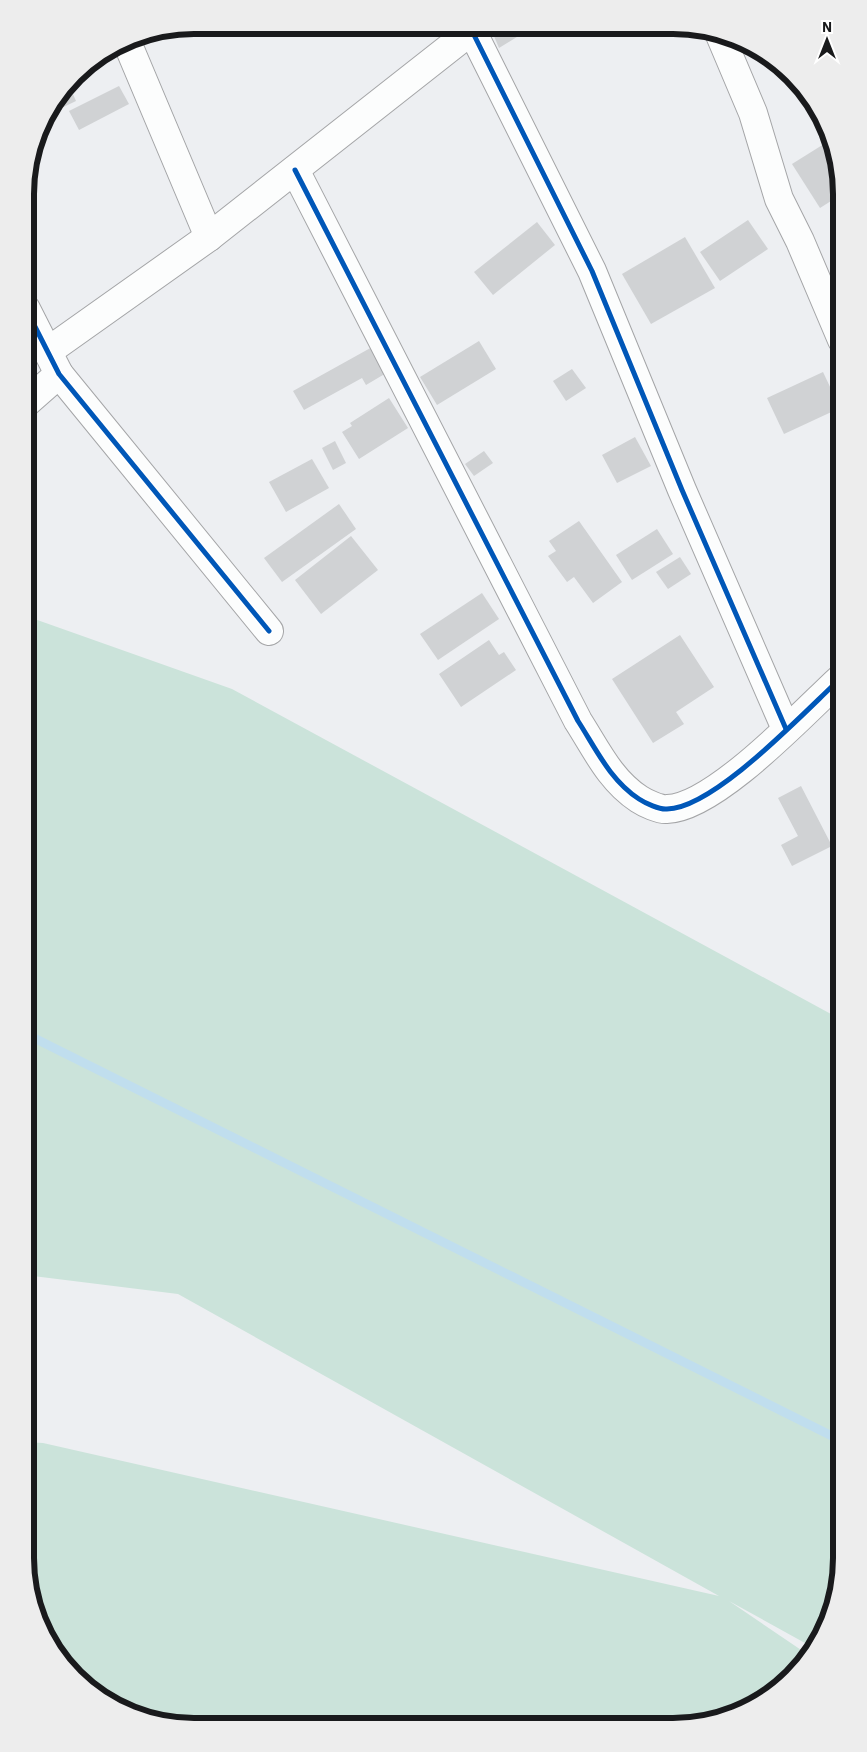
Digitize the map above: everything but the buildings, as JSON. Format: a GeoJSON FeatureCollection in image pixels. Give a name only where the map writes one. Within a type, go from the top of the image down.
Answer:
{"type":"FeatureCollection","features":[{"type":"Feature","properties":{"kind":"street"},"geometry":{"type":"LineString","coordinates":[[34,391],[53,363],[465,34]]}},
{"type":"Feature","properties":{"kind":"street"},"geometry":{"type":"LineString","coordinates":[[476,34],[592,271],[682,490],[786,729]]}},
{"type":"Feature","properties":{"kind":"street"},"geometry":{"type":"LineString","coordinates":[[723,41],[753,113],[779,199],[800,241],[833,319]]}},
{"type":"Feature","properties":{"kind":"street"},"geometry":{"type":"LineString","coordinates":[[129,47],[209,237]]}},
{"type":"Feature","properties":{"kind":"street"},"geometry":{"type":"LineString","coordinates":[[295,170],[578,721],[609,772],[639,799],[666,810],[692,804],[720,787],[833,685]]}},
{"type":"Feature","properties":{"kind":"street"},"geometry":{"type":"LineString","coordinates":[[34,325],[53,363],[269,631]]}},
{"type":"Feature","properties":{"kind":"green space"},"geometry":{"type":"Polygon","coordinates":[[[34,619],[232,689],[833,1015],[833,1569],[825,1610],[812,1638],[808,1644],[729,1601],[803,1651],[771,1685],[753,1697],[725,1710],[684,1718],[194,1718],[152,1713],[114,1697],[96,1685],[67,1656],[55,1638],[42,1610],[34,1569],[34,1442],[719,1596],[178,1294],[34,1276],[34,619]]]}},
{"type":"Feature","properties":{"kind":"waterway"},"geometry":{"type":"LineString","coordinates":[[34,1038],[833,1436]]}},
{"type":"Feature","properties":{"kind":"cycle path"},"geometry":{"type":"LineString","coordinates":[[474,34],[592,271],[682,490],[786,729]]}},
{"type":"Feature","properties":{"kind":"cycle path"},"geometry":{"type":"LineString","coordinates":[[295,170],[578,721],[604,763],[620,783],[639,799],[657,807],[667,809],[687,804],[709,793],[734,776],[833,686]]}},
{"type":"Feature","properties":{"kind":"cycle path"},"geometry":{"type":"LineString","coordinates":[[34,325],[59,374],[269,631]]}}]}
